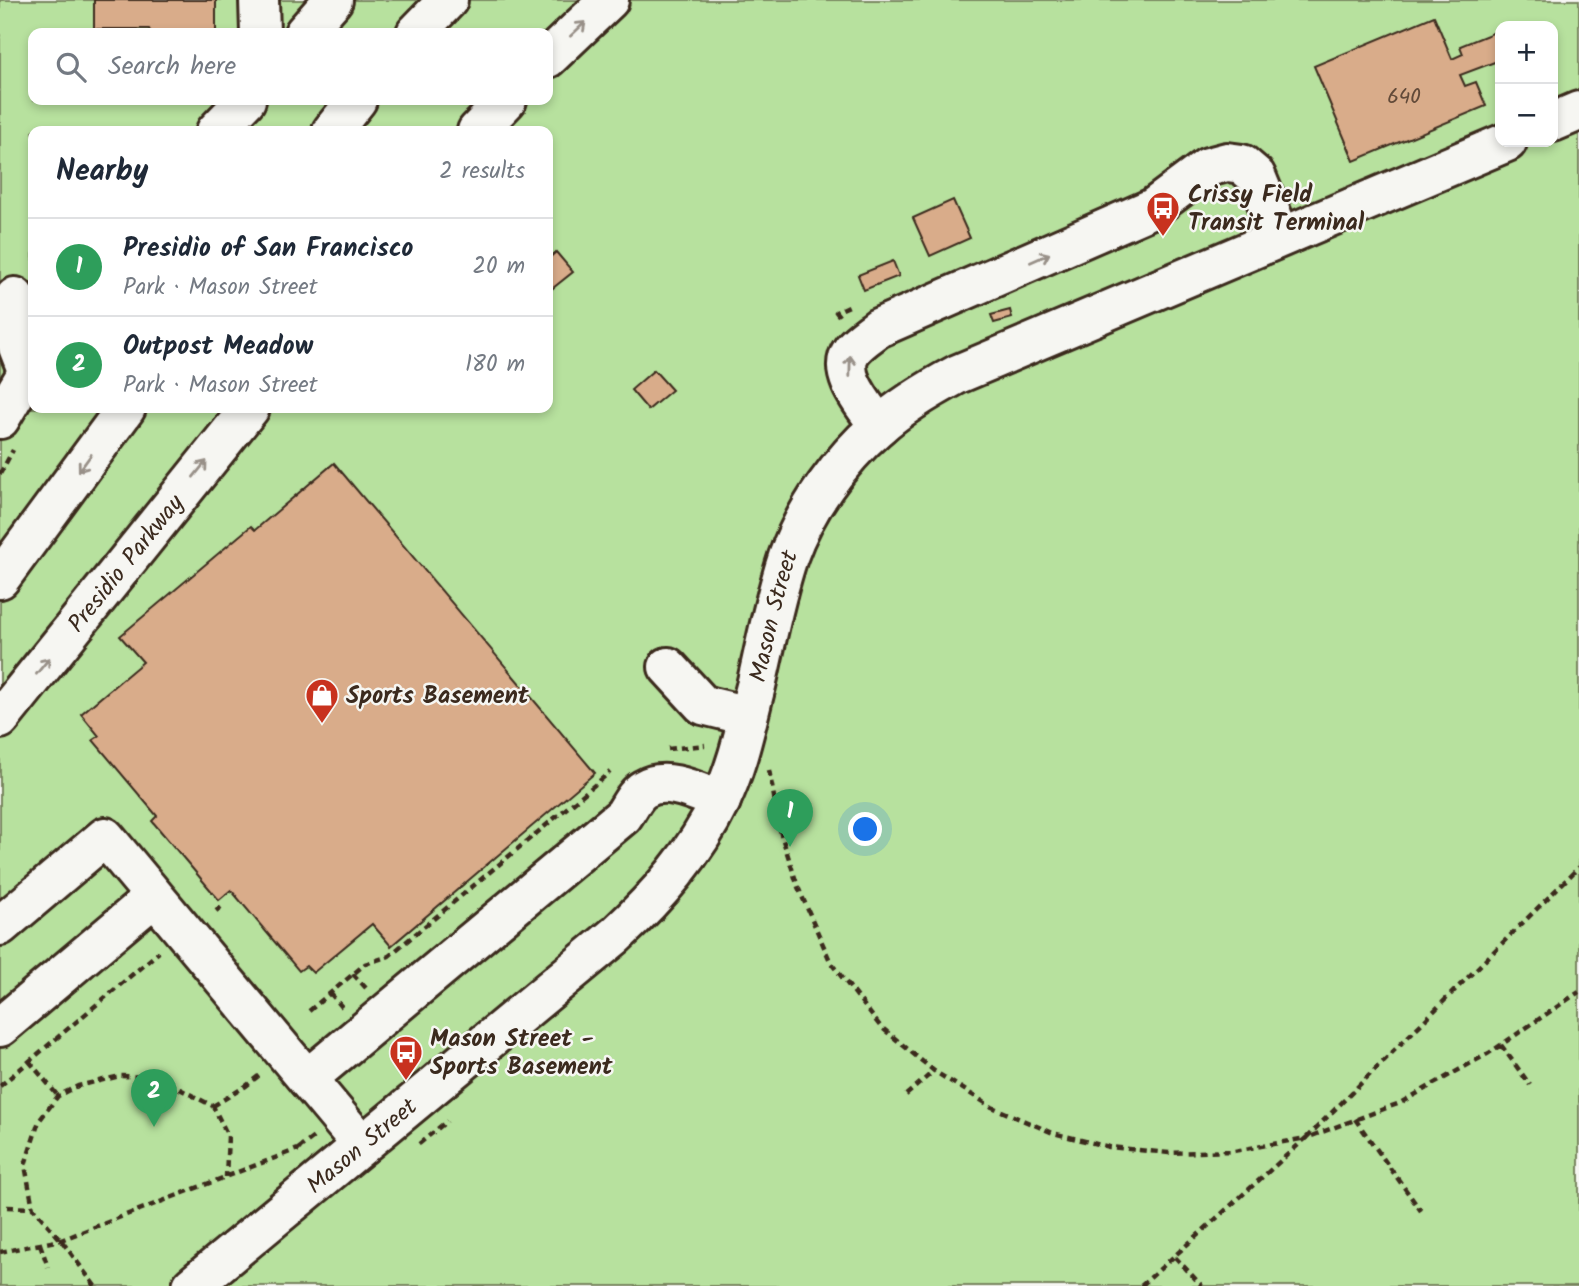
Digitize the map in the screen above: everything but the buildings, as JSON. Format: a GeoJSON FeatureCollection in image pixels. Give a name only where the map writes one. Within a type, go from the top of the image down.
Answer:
{"type":"FeatureCollection","features":[{"type":"Feature","properties":{"kind":"main road"},"geometry":{"type":"LineString","coordinates":[[259,0],[260,28]]}},
{"type":"Feature","properties":{"kind":"main road"},"geometry":{"type":"LineString","coordinates":[[308,28],[333,0]]}},
{"type":"Feature","properties":{"kind":"main road"},"geometry":{"type":"LineString","coordinates":[[421,28],[448,0]]}},
{"type":"Feature","properties":{"kind":"main road"},"geometry":{"type":"LineString","coordinates":[[553,53],[609,0]]}},
{"type":"Feature","properties":{"kind":"main road"},"geometry":{"type":"LineString","coordinates":[[221,126],[241,105]]}},
{"type":"Feature","properties":{"kind":"main road"},"geometry":{"type":"LineString","coordinates":[[336,126],[354,105]]}},
{"type":"Feature","properties":{"kind":"main road"},"geometry":{"type":"LineString","coordinates":[[482,126],[501,105]]}},
{"type":"Feature","properties":{"kind":"main road"},"geometry":{"type":"LineString","coordinates":[[1558,120],[1579,111]]}},
{"type":"Feature","properties":{"kind":"main road","name":"Mason Street"},"geometry":{"type":"LineString","coordinates":[[192,1286],[616,935],[674,877],[721,801],[748,716],[789,554],[828,484],[878,426],[937,385],[958,374],[1495,147]]}},
{"type":"Feature","properties":{"kind":"main road"},"geometry":{"type":"LineString","coordinates":[[878,426],[853,387],[847,370],[850,353],[861,341],[878,328],[1153,208],[1208,167],[1227,162],[1242,164],[1255,176],[1281,237]]}},
{"type":"Feature","properties":{"kind":"main road"},"geometry":{"type":"LineString","coordinates":[[15,297],[18,347],[28,363]]}},
{"type":"Feature","properties":{"kind":"main road"},"geometry":{"type":"LineString","coordinates":[[0,419],[28,373]]}},
{"type":"Feature","properties":{"kind":"main road"},"geometry":{"type":"LineString","coordinates":[[0,579],[122,413]]}},
{"type":"Feature","properties":{"kind":"main road","name":"Presidio Parkway"},"geometry":{"type":"LineString","coordinates":[[0,719],[246,413]]}},
{"type":"Feature","properties":{"kind":"main road"},"geometry":{"type":"LineString","coordinates":[[668,667],[703,705],[748,716]]}},
{"type":"Feature","properties":{"kind":"main road"},"geometry":{"type":"LineString","coordinates":[[307,1079],[623,816],[644,789],[659,785],[677,785],[721,801]]}},
{"type":"Feature","properties":{"kind":"main road"},"geometry":{"type":"LineString","coordinates":[[0,926],[105,837],[362,1145]]}},
{"type":"Feature","properties":{"kind":"main road"},"geometry":{"type":"LineString","coordinates":[[0,1027],[155,897]]}},
{"type":"Feature","properties":{"kind":"path"},"geometry":{"type":"LineString","coordinates":[[664,749],[705,745]]}},
{"type":"Feature","properties":{"kind":"path"},"geometry":{"type":"LineString","coordinates":[[763,771],[767,760],[788,861],[831,962],[880,1026],[934,1072],[1004,1112],[1053,1133],[1110,1147],[1169,1153],[1234,1151],[1306,1138],[1400,1103],[1501,1045],[1579,992]]}},
{"type":"Feature","properties":{"kind":"path"},"geometry":{"type":"LineString","coordinates":[[309,1011],[365,964],[389,956],[618,766]]}},
{"type":"Feature","properties":{"kind":"path"},"geometry":{"type":"LineString","coordinates":[[1141,1286],[1306,1138],[1579,867]]}},
{"type":"Feature","properties":{"kind":"path"},"geometry":{"type":"LineString","coordinates":[[0,1086],[158,952],[164,950]]}},
{"type":"Feature","properties":{"kind":"path"},"geometry":{"type":"LineString","coordinates":[[353,973],[361,983]]}},
{"type":"Feature","properties":{"kind":"path"},"geometry":{"type":"LineString","coordinates":[[330,993],[338,1002]]}},
{"type":"Feature","properties":{"kind":"path"},"geometry":{"type":"LineString","coordinates":[[1501,1045],[1530,1085]]}},
{"type":"Feature","properties":{"kind":"path"},"geometry":{"type":"LineString","coordinates":[[29,1061],[58,1097]]}},
{"type":"Feature","properties":{"kind":"path"},"geometry":{"type":"LineString","coordinates":[[213,1105],[246,1086],[270,1065]]}},
{"type":"Feature","properties":{"kind":"path"},"geometry":{"type":"LineString","coordinates":[[906,1095],[934,1072]]}},
{"type":"Feature","properties":{"kind":"path"},"geometry":{"type":"LineString","coordinates":[[95,1286],[33,1208],[25,1165],[38,1121],[58,1097],[78,1086],[120,1076],[153,1077],[213,1105],[228,1136],[226,1177]]}},
{"type":"Feature","properties":{"kind":"path"},"geometry":{"type":"LineString","coordinates":[[413,1148],[449,1119]]}},
{"type":"Feature","properties":{"kind":"path"},"geometry":{"type":"LineString","coordinates":[[1355,1119],[1421,1211]]}},
{"type":"Feature","properties":{"kind":"path"},"geometry":{"type":"LineString","coordinates":[[0,1252],[61,1240],[299,1149],[304,1156]]}},
{"type":"Feature","properties":{"kind":"path"},"geometry":{"type":"LineString","coordinates":[[7,1208],[33,1208]]}},
{"type":"Feature","properties":{"kind":"path"},"geometry":{"type":"LineString","coordinates":[[40,1244],[48,1267]]}},
{"type":"Feature","properties":{"kind":"path"},"geometry":{"type":"LineString","coordinates":[[1175,1257],[1202,1286]]}},
{"type":"Feature","properties":{"kind":"green space"},"geometry":{"type":"Polygon","coordinates":[[[0,0],[1579,0],[1579,1286],[0,1286],[0,0]]]}},
{"type":"Feature","properties":{"kind":"place","name":"Crissy Field Transit Terminal"},"geometry":{"type":"Point","coordinates":[1163,238]}},
{"type":"Feature","properties":{"kind":"place","name":"Sports Basement"},"geometry":{"type":"Point","coordinates":[322,725]}},
{"type":"Feature","properties":{"kind":"place","name":"Presidio of San Francisco"},"geometry":{"type":"Point","coordinates":[790,847]}},
{"type":"Feature","properties":{"kind":"place","name":"Mason Street - Sports Basement"},"geometry":{"type":"Point","coordinates":[406,1082]}},
{"type":"Feature","properties":{"kind":"place","name":"Outpost Meadow"},"geometry":{"type":"Point","coordinates":[154,1127]}}]}
